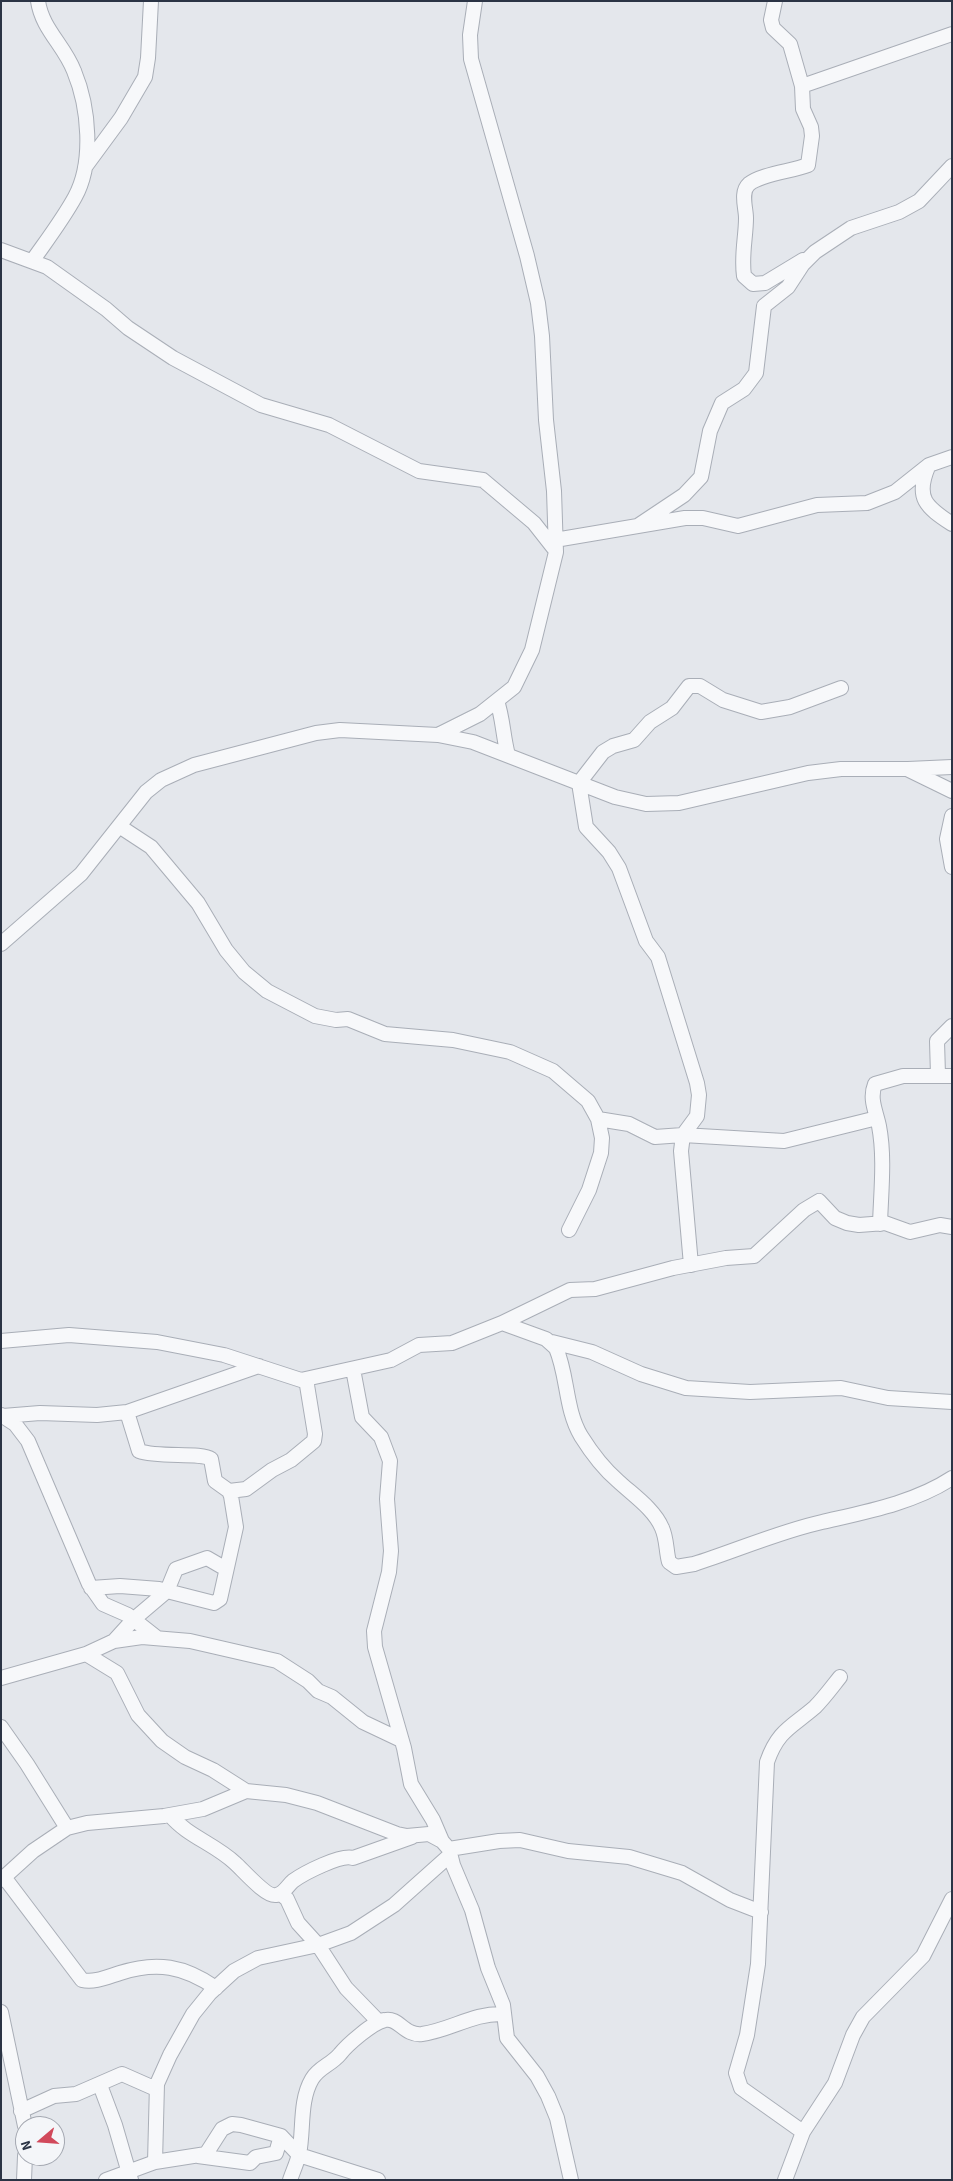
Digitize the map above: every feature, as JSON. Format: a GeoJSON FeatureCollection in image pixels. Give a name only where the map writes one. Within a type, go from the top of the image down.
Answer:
{"type":"FeatureCollection","features":[{"type":"Feature","properties":{"kind":"street"},"geometry":{"type":"LineString","coordinates":[[33,260],[76,196],[84,168],[85,112],[81,93],[74,70],[44,25],[38,1]]}},
{"type":"Feature","properties":{"kind":"street"},"geometry":{"type":"LineString","coordinates":[[84,168],[121,118],[144,77],[148,58],[151,1]]}},
{"type":"Feature","properties":{"kind":"street"},"geometry":{"type":"LineString","coordinates":[[438,735],[480,714],[514,686],[532,650],[556,546],[554,491],[546,420],[542,336],[538,303],[527,256],[472,60],[470,34],[475,1]]}},
{"type":"Feature","properties":{"kind":"street"},"geometry":{"type":"LineString","coordinates":[[775,1],[771,20],[773,28],[790,44],[802,86],[803,109],[812,131],[809,163],[800,168],[758,179],[746,187],[744,202],[746,219],[743,242],[744,276],[753,284],[765,283],[851,228],[899,212],[919,201],[952,166]]}},
{"type":"Feature","properties":{"kind":"street"},"geometry":{"type":"LineString","coordinates":[[802,86],[952,34]]}},
{"type":"Feature","properties":{"kind":"street"},"geometry":{"type":"LineString","coordinates":[[1,250],[48,266],[106,309],[128,328],[173,358],[245,397],[262,405],[329,424],[419,471],[482,480],[534,524],[556,546]]}},
{"type":"Feature","properties":{"kind":"street"},"geometry":{"type":"LineString","coordinates":[[639,525],[684,495],[701,477],[712,423],[722,403],[744,389],[756,373],[764,306],[788,287],[808,257]]}},
{"type":"Feature","properties":{"kind":"street"},"geometry":{"type":"LineString","coordinates":[[556,546],[639,525],[694,517],[738,526],[817,505],[867,503],[895,492],[929,465],[952,457]]}},
{"type":"Feature","properties":{"kind":"street"},"geometry":{"type":"LineString","coordinates":[[929,465],[922,482],[922,495],[934,513],[952,524]]}},
{"type":"Feature","properties":{"kind":"street"},"geometry":{"type":"LineString","coordinates":[[691,1265],[681,1163],[683,1135],[697,1116],[699,1095],[658,957],[646,941],[619,868],[609,852],[586,827],[580,784],[603,752],[634,740],[650,722],[672,708],[689,686],[700,686],[723,700],[761,712],[790,706],[842,688]]}},
{"type":"Feature","properties":{"kind":"street"},"geometry":{"type":"LineString","coordinates":[[497,701],[502,715],[501,724],[508,755]]}},
{"type":"Feature","properties":{"kind":"street"},"geometry":{"type":"LineString","coordinates":[[1,944],[81,874],[146,792],[161,780],[194,765],[286,739],[340,730],[438,735],[473,742],[615,797],[646,804],[665,804],[808,773],[841,769],[952,767]]}},
{"type":"Feature","properties":{"kind":"street"},"geometry":{"type":"LineString","coordinates":[[908,769],[952,791]]}},
{"type":"Feature","properties":{"kind":"street"},"geometry":{"type":"LineString","coordinates":[[952,816],[947,839],[952,867]]}},
{"type":"Feature","properties":{"kind":"street"},"geometry":{"type":"LineString","coordinates":[[119,826],[151,846],[198,904],[226,950],[244,972],[267,991],[314,1016],[348,1020],[385,1034],[453,1040],[528,1058],[553,1071],[580,1095],[594,1108],[602,1138],[598,1164],[589,1190],[569,1230]]}},
{"type":"Feature","properties":{"kind":"street"},"geometry":{"type":"LineString","coordinates":[[880,1224],[882,1156],[873,1102],[875,1084],[903,1076],[945,1076],[937,1041],[952,1026]]}},
{"type":"Feature","properties":{"kind":"street"},"geometry":{"type":"LineString","coordinates":[[598,1119],[629,1124],[655,1137],[683,1135],[784,1141],[877,1118]]}},
{"type":"Feature","properties":{"kind":"street"},"geometry":{"type":"LineString","coordinates":[[1,1341],[69,1336],[156,1342],[224,1355],[293,1378],[306,1379],[336,1370],[353,1369],[390,1360],[418,1345],[459,1341],[502,1323],[570,1290],[595,1289],[691,1265],[726,1258],[754,1256],[793,1218],[810,1205],[819,1201],[841,1222],[859,1225],[892,1225],[910,1232],[940,1225],[952,1227]]}},
{"type":"Feature","properties":{"kind":"street"},"geometry":{"type":"LineString","coordinates":[[502,1323],[528,1331],[552,1342],[592,1352],[640,1374],[686,1388],[750,1392],[841,1388],[888,1398],[952,1402]]}},
{"type":"Feature","properties":{"kind":"street"},"geometry":{"type":"LineString","coordinates":[[552,1342],[560,1361],[571,1414],[581,1436],[616,1480],[644,1505],[659,1522],[663,1529],[669,1562],[672,1566],[694,1564],[821,1522],[848,1518],[893,1503],[952,1478]]}},
{"type":"Feature","properties":{"kind":"street"},"geometry":{"type":"LineString","coordinates":[[2,1415],[97,1416],[127,1412],[259,1366]]}},
{"type":"Feature","properties":{"kind":"street"},"geometry":{"type":"LineString","coordinates":[[353,1369],[362,1417],[381,1436],[390,1461],[387,1499],[391,1551],[374,1639],[379,1666],[402,1740],[411,1784],[433,1820],[472,1910],[488,1968],[503,2005],[509,2043],[527,2063],[548,2096],[557,2118],[571,2180]]}},
{"type":"Feature","properties":{"kind":"street"},"geometry":{"type":"LineString","coordinates":[[229,1491],[246,1489],[253,1482],[304,1451],[314,1441],[315,1434],[306,1379]]}},
{"type":"Feature","properties":{"kind":"street"},"geometry":{"type":"LineString","coordinates":[[91,1588],[127,1586],[167,1591],[214,1603],[220,1600],[236,1527],[235,1510],[229,1491],[215,1481],[213,1462],[209,1457],[159,1455],[139,1451],[127,1412]]}},
{"type":"Feature","properties":{"kind":"street"},"geometry":{"type":"LineString","coordinates":[[21,1430],[23,1414]]}},
{"type":"Feature","properties":{"kind":"street"},"geometry":{"type":"LineString","coordinates":[[2,1415],[21,1430],[35,1457],[91,1588],[108,1608],[134,1619],[156,1637]]}},
{"type":"Feature","properties":{"kind":"street"},"geometry":{"type":"LineString","coordinates":[[114,1641],[134,1619],[167,1591],[176,1569],[194,1561],[207,1558],[226,1569]]}},
{"type":"Feature","properties":{"kind":"street"},"geometry":{"type":"LineString","coordinates":[[1,1678],[86,1654],[114,1641],[156,1637],[190,1640],[277,1661],[308,1681],[318,1691],[332,1697],[362,1722],[402,1740]]}},
{"type":"Feature","properties":{"kind":"street"},"geometry":{"type":"LineString","coordinates":[[86,1654],[117,1673],[138,1715],[162,1740],[185,1757],[213,1770],[246,1791],[286,1795],[316,1803],[397,1834],[415,1836]]}},
{"type":"Feature","properties":{"kind":"street"},"geometry":{"type":"LineString","coordinates":[[803,2132],[748,2094],[737,2081],[736,2073],[747,2036],[756,1974],[765,1843],[765,1781],[767,1762],[773,1747],[786,1729],[813,1708],[840,1676]]}},
{"type":"Feature","properties":{"kind":"street"},"geometry":{"type":"LineString","coordinates":[[1,1728],[28,1764],[67,1828]]}},
{"type":"Feature","properties":{"kind":"street"},"geometry":{"type":"LineString","coordinates":[[216,1988],[199,1976],[180,1968],[147,1968],[125,1971],[96,1980],[82,1980],[2,1878],[33,1851],[67,1828],[87,1822],[170,1815],[203,1809],[246,1791]]}},
{"type":"Feature","properties":{"kind":"street"},"geometry":{"type":"LineString","coordinates":[[170,1815],[185,1830],[234,1862],[264,1892],[272,1896],[281,1894],[294,1880],[333,1861],[346,1856],[353,1858],[415,1836],[429,1834],[447,1849]]}},
{"type":"Feature","properties":{"kind":"street"},"geometry":{"type":"LineString","coordinates":[[155,2162],[156,2088],[170,2055],[194,2014],[216,1988],[242,1965],[258,1958],[318,1945],[351,1933],[394,1905],[447,1849],[499,1841],[520,1840],[568,1851],[630,1857],[682,1873],[730,1900],[761,1912]]}},
{"type":"Feature","properties":{"kind":"street"},"geometry":{"type":"LineString","coordinates":[[281,1894],[289,1902],[298,1923],[318,1945],[346,1988],[379,2022]]}},
{"type":"Feature","properties":{"kind":"street"},"geometry":{"type":"LineString","coordinates":[[785,2180],[803,2132],[835,2083],[853,2035],[863,2017],[923,1956],[952,1899]]}},
{"type":"Feature","properties":{"kind":"street"},"geometry":{"type":"LineString","coordinates":[[1,2012],[22,2116]]}},
{"type":"Feature","properties":{"kind":"street"},"geometry":{"type":"LineString","coordinates":[[290,2180],[299,2155],[305,2103],[310,2081],[320,2068],[332,2061],[352,2041],[379,2022],[392,2020],[408,2032],[422,2034],[482,2015],[503,2014]]}},
{"type":"Feature","properties":{"kind":"street"},"geometry":{"type":"LineString","coordinates":[[21,2111],[54,2096],[76,2094],[122,2074],[156,2088]]}},
{"type":"Feature","properties":{"kind":"street"},"geometry":{"type":"LineString","coordinates":[[100,2085],[115,2125],[130,2176]]}},
{"type":"Feature","properties":{"kind":"street"},"geometry":{"type":"LineString","coordinates":[[198,2156],[209,2149],[219,2132],[227,2125],[242,2125],[281,2136],[299,2155],[378,2180]]}},
{"type":"Feature","properties":{"kind":"street"},"geometry":{"type":"LineString","coordinates":[[106,2180],[130,2176],[155,2162],[198,2156],[248,2164],[256,2157],[276,2153],[281,2136]]}},
{"type":"Feature","properties":{"kind":"street"},"geometry":{"type":"LineString","coordinates":[[24,2180],[25,2166]]}}]}
